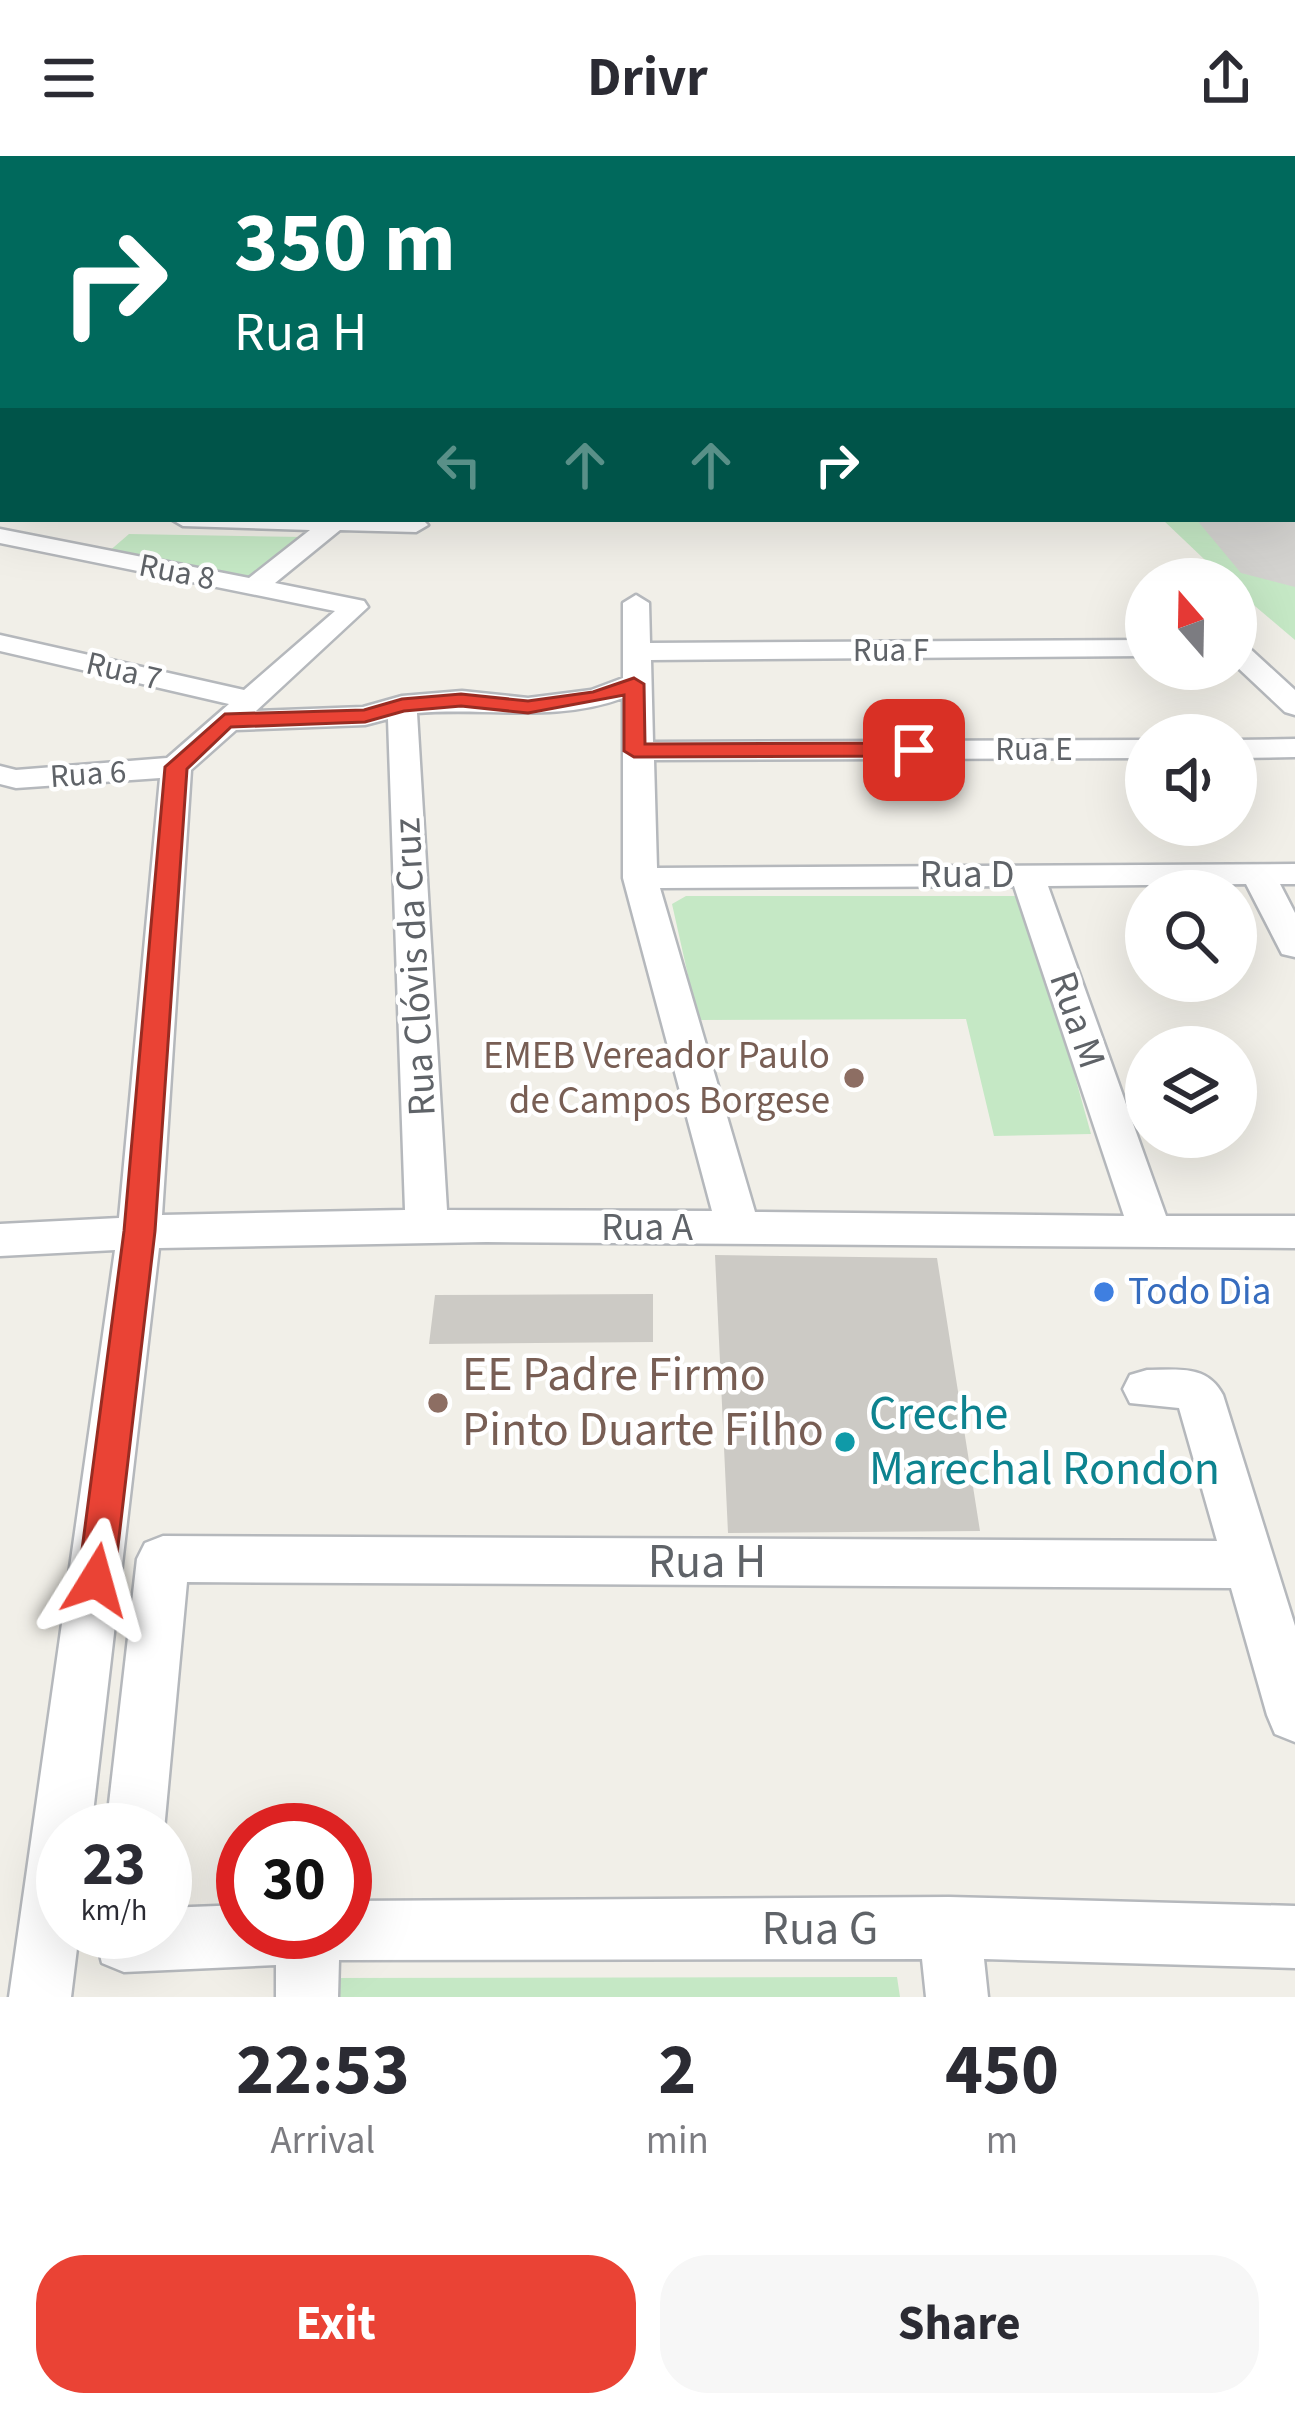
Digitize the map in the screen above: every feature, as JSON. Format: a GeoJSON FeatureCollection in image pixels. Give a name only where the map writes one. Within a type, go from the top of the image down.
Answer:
{"type":"FeatureCollection","features":[{"type":"Feature","properties":{"kind":"street"},"geometry":{"type":"LineString","coordinates":[[254,587],[336,522]]}},
{"type":"Feature","properties":{"kind":"street"},"geometry":{"type":"LineString","coordinates":[[357,522],[416,525]]}},
{"type":"Feature","properties":{"kind":"street","name":"Rua 8"},"geometry":{"type":"LineString","coordinates":[[0,536],[355,607],[236,710]]}},
{"type":"Feature","properties":{"kind":"street"},"geometry":{"type":"LineString","coordinates":[[636,603],[634,751],[640,878],[738,1228]]}},
{"type":"Feature","properties":{"kind":"street","name":"Rua 7"},"geometry":{"type":"LineString","coordinates":[[0,643],[236,710],[365,716],[402,705]]}},
{"type":"Feature","properties":{"kind":"street","name":"Rua F"},"geometry":{"type":"LineString","coordinates":[[402,705],[461,700],[528,707],[596,698],[635,668],[1125,649]]}},
{"type":"Feature","properties":{"kind":"street"},"geometry":{"type":"LineString","coordinates":[[1257,671],[1295,706]]}},
{"type":"Feature","properties":{"kind":"street","name":"Rua Clóvis da Cruz"},"geometry":{"type":"LineString","coordinates":[[402,705],[427,1229]]}},
{"type":"Feature","properties":{"kind":"street"},"geometry":{"type":"LineString","coordinates":[[40,1997],[140,1231],[176,767],[236,710]]}},
{"type":"Feature","properties":{"kind":"street"},"geometry":{"type":"LineString","coordinates":[[1257,748],[1295,748]]}},
{"type":"Feature","properties":{"kind":"street","name":"Rua E"},"geometry":{"type":"LineString","coordinates":[[634,751],[1125,749]]}},
{"type":"Feature","properties":{"kind":"street","name":"Rua 6"},"geometry":{"type":"LineString","coordinates":[[0,775],[16,779],[176,767]]}},
{"type":"Feature","properties":{"kind":"street","name":"Rua D"},"geometry":{"type":"LineString","coordinates":[[640,878],[1295,874]]}},
{"type":"Feature","properties":{"kind":"street","name":"Rua M"},"geometry":{"type":"LineString","coordinates":[[1027,875],[1151,1233]]}},
{"type":"Feature","properties":{"kind":"street"},"geometry":{"type":"LineString","coordinates":[[1258,875],[1295,946]]}},
{"type":"Feature","properties":{"kind":"street","name":"Rua A"},"geometry":{"type":"LineString","coordinates":[[0,1240],[140,1231],[427,1229],[1295,1232]]}},
{"type":"Feature","properties":{"kind":"street"},"geometry":{"type":"LineString","coordinates":[[1147,1389],[1191,1389],[1199,1394],[1295,1715]]}},
{"type":"Feature","properties":{"kind":"street","name":"Rua H"},"geometry":{"type":"LineString","coordinates":[[139,1803],[164,1559],[1250,1565]]}},
{"type":"Feature","properties":{"kind":"street"},"geometry":{"type":"LineString","coordinates":[[949,1928],[957,1997]]}},
{"type":"Feature","properties":{"kind":"street","name":"Rua G"},"geometry":{"type":"LineString","coordinates":[[372,1932],[949,1928],[1295,1937]]}},
{"type":"Feature","properties":{"kind":"street"},"geometry":{"type":"LineString","coordinates":[[307,1997],[308,1959]]}},
{"type":"Feature","properties":{"kind":"green space"},"geometry":{"type":"Polygon","coordinates":[[[1165,522],[1295,522],[1295,640],[1257,608],[1257,558],[1203,558],[1165,522]]]}},
{"type":"Feature","properties":{"kind":"green space"},"geometry":{"type":"Polygon","coordinates":[[[129,534],[305,537],[251,581],[107,553],[129,534]]]}},
{"type":"Feature","properties":{"kind":"green space"},"geometry":{"type":"Polygon","coordinates":[[[686,896],[1015,896],[1026,900],[1091,1134],[994,1136],[966,1019],[698,1020],[672,904],[686,896]]]}},
{"type":"Feature","properties":{"kind":"green space"},"geometry":{"type":"Polygon","coordinates":[[[897,1977],[900,1997],[326,1997],[326,1978],[897,1977]]]}},
{"type":"Feature","properties":{"kind":"building","name":"Creche Marechal Rondon"},"geometry":{"type":"Polygon","coordinates":[[[715,1255],[937,1258],[980,1531],[728,1533],[715,1255]]]}},
{"type":"Feature","properties":{"kind":"building"},"geometry":{"type":"Polygon","coordinates":[[[653,1294],[653,1342],[429,1344],[435,1295],[653,1294]]]}},
{"type":"Feature","properties":{"kind":"runway"},"geometry":{"type":"LineString","coordinates":[[1273,522],[1295,541]]}},
{"type":"Feature","properties":{"kind":"place","name":"EMEB Vereador Paulo de Campos Borgese"},"geometry":{"type":"Point","coordinates":[854,1078]}},
{"type":"Feature","properties":{"kind":"place","name":"Todo Dia"},"geometry":{"type":"Point","coordinates":[1104,1292]}},
{"type":"Feature","properties":{"kind":"place","name":"EE Padre Firmo Pinto Duarte Filho"},"geometry":{"type":"Point","coordinates":[438,1403]}},
{"type":"Feature","properties":{"kind":"place","name":"Creche Marechal Rondon"},"geometry":{"type":"Point","coordinates":[845,1442]}},
{"type":"Feature","properties":{"kind":"route"},"geometry":{"type":"LineString","coordinates":[[96,1580],[140,1231],[176,767],[225,721],[365,716],[402,705],[461,700],[528,707],[596,698],[634,684],[634,751],[914,750]]}}]}
